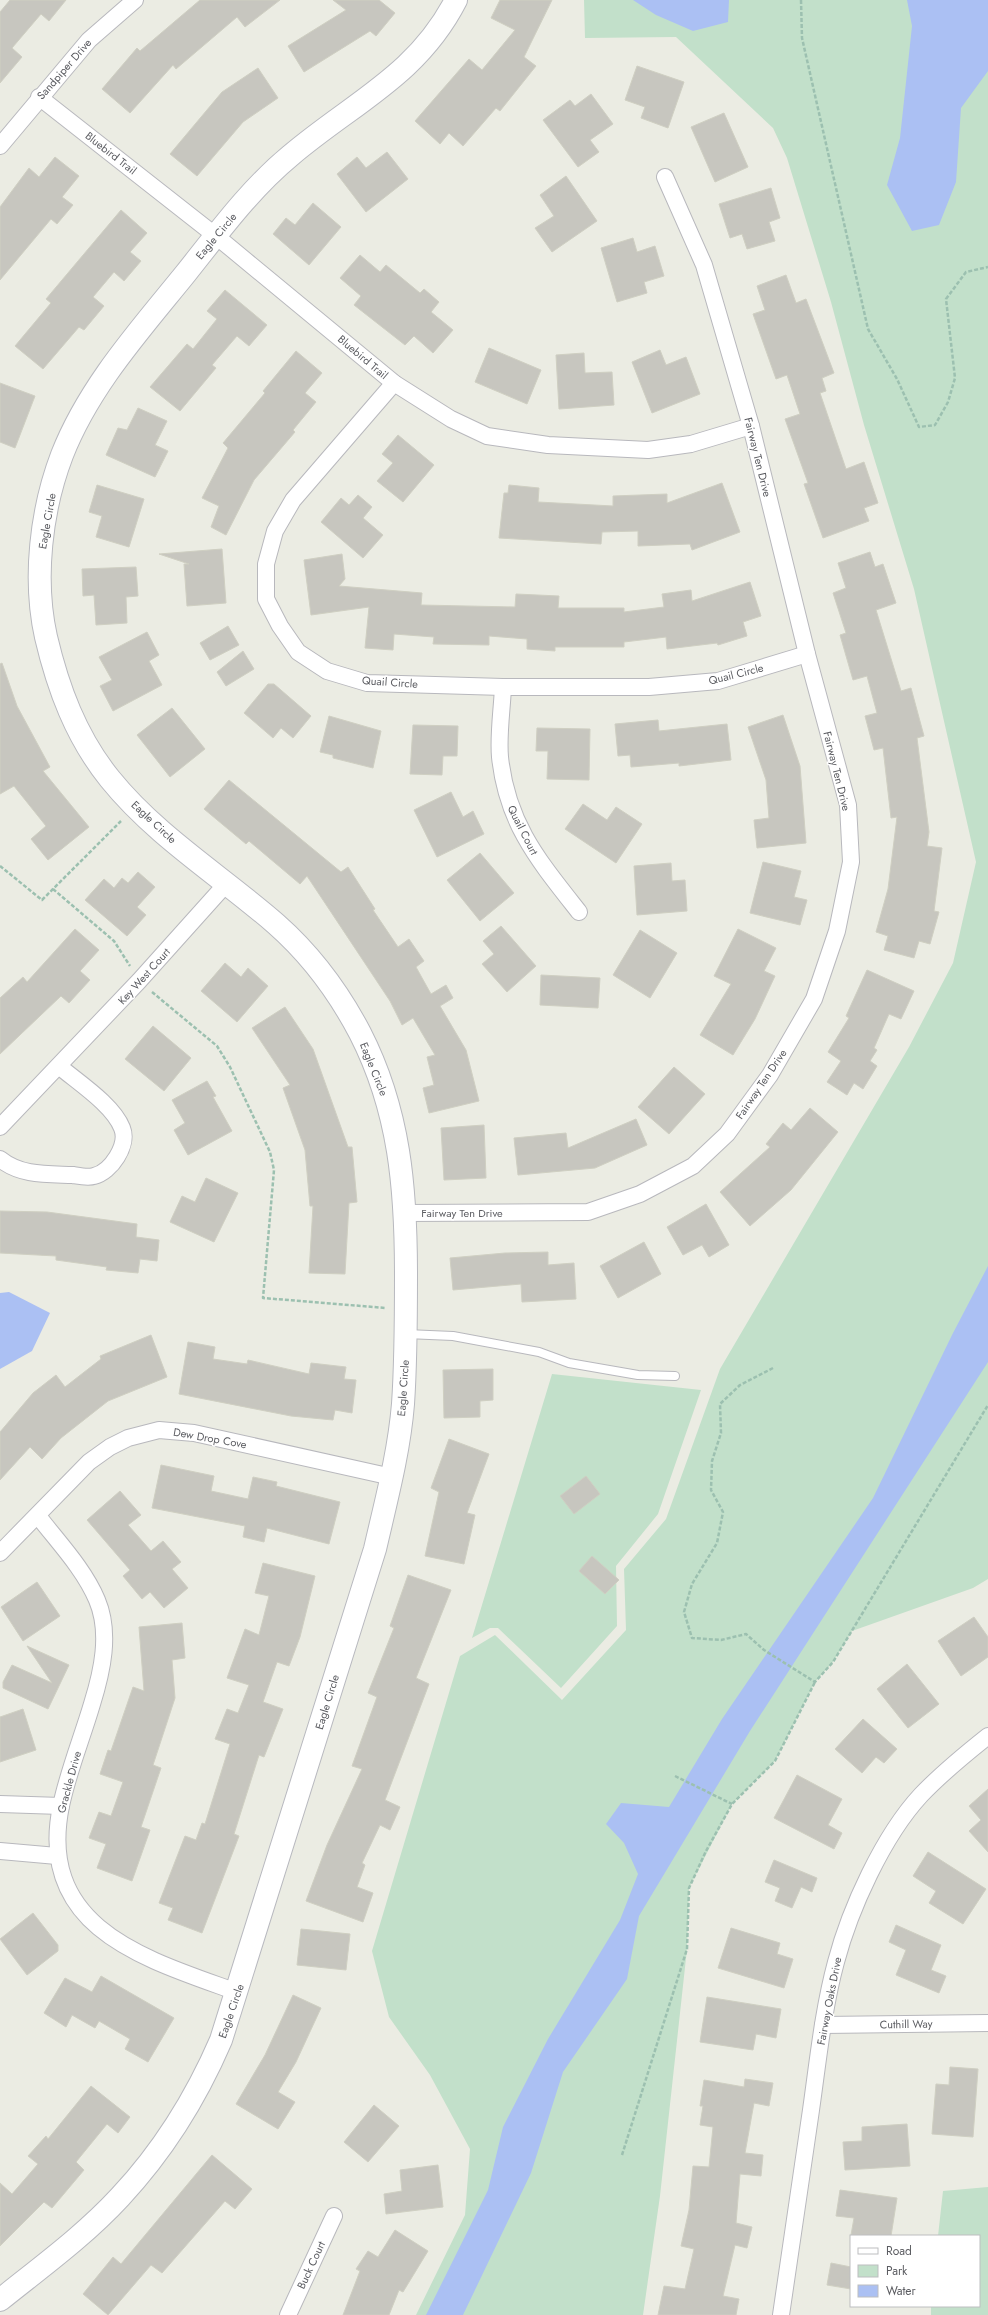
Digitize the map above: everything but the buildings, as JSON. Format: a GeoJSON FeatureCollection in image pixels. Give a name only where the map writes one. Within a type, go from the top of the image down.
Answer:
{"type":"FeatureCollection","features":[{"type":"Feature","properties":{"kind":"street","name":"Sandpiper Drive"},"geometry":{"type":"LineString","coordinates":[[0,146],[89,40],[135,0]]}},
{"type":"Feature","properties":{"kind":"street","name":"Eagle Circle"},"geometry":{"type":"LineString","coordinates":[[0,2300],[68,2245],[114,2203],[164,2144],[206,2075],[221,2040],[238,1992],[375,1549],[392,1477],[403,1406],[406,1309],[406,1213],[399,1149],[390,1109],[377,1070],[358,1031],[338,996],[308,956],[278,927],[160,829],[135,806],[109,778],[88,747],[70,713],[54,669],[44,626],[40,579],[42,538],[62,456],[85,408],[111,366],[216,236],[257,188],[289,156],[392,80],[415,58],[446,21],[456,0]]}},
{"type":"Feature","properties":{"kind":"street","name":"Bluebird Trail"},"geometry":{"type":"LineString","coordinates":[[40,97],[216,236],[394,383],[451,419],[486,436],[548,445],[648,450],[690,444],[751,426]]}},
{"type":"Feature","properties":{"kind":"street","name":"Fairway Ten Drive"},"geometry":{"type":"LineString","coordinates":[[406,1213],[588,1212],[640,1194],[693,1166],[727,1134],[770,1075],[814,1000],[837,931],[851,862],[848,805],[807,654],[751,426],[704,265],[665,177]]}},
{"type":"Feature","properties":{"kind":"street","name":"Quail Circle"},"geometry":{"type":"LineString","coordinates":[[394,383],[293,500],[275,531],[266,564],[266,598],[280,626],[298,652],[328,672],[367,683],[503,687],[649,687],[718,681],[807,654]]}},
{"type":"Feature","properties":{"kind":"street","name":"Quail Court"},"geometry":{"type":"LineString","coordinates":[[503,687],[500,757],[509,805],[531,851],[579,912]]}},
{"type":"Feature","properties":{"kind":"street","name":"Key West Court"},"geometry":{"type":"LineString","coordinates":[[0,1126],[60,1067],[226,884]]}},
{"type":"Feature","properties":{"kind":"street"},"geometry":{"type":"LineString","coordinates":[[0,1159],[9,1166],[32,1174],[95,1176],[113,1163],[123,1148],[123,1130],[114,1113],[60,1067]]}},
{"type":"Feature","properties":{"kind":"street","name":"Dew Drop Cove"},"geometry":{"type":"LineString","coordinates":[[0,1553],[38,1516],[89,1462],[116,1444],[159,1430],[194,1433],[392,1477]]}},
{"type":"Feature","properties":{"kind":"street","name":"Grackle Drive"},"geometry":{"type":"LineString","coordinates":[[38,1516],[82,1574],[98,1601],[103,1631],[104,1656],[97,1689],[60,1806],[57,1856],[71,1898],[89,1920],[130,1950],[155,1962],[238,1992]]}},
{"type":"Feature","properties":{"kind":"street","name":"Fairway Oaks Drive"},"geometry":{"type":"LineString","coordinates":[[781,2315],[823,2025],[836,1962],[849,1922],[867,1881],[891,1837],[920,1797],[956,1761],[988,1736]]}},
{"type":"Feature","properties":{"kind":"street"},"geometry":{"type":"LineString","coordinates":[[0,1804],[60,1806]]}},
{"type":"Feature","properties":{"kind":"street"},"geometry":{"type":"LineString","coordinates":[[0,1851],[57,1856]]}},
{"type":"Feature","properties":{"kind":"street","name":"Cuthill Way"},"geometry":{"type":"LineString","coordinates":[[823,2025],[988,2023]]}},
{"type":"Feature","properties":{"kind":"street","name":"Buck Court"},"geometry":{"type":"LineString","coordinates":[[288,2315],[334,2216]]}},
{"type":"Feature","properties":{"kind":"lane"},"geometry":{"type":"LineString","coordinates":[[405,1334],[453,1336],[539,1352],[576,1364],[638,1375],[675,1376]]}},
{"type":"Feature","properties":{"kind":"path"},"geometry":{"type":"LineString","coordinates":[[802,0],[802,38],[868,329],[897,378],[919,427],[935,425],[948,402],[955,378],[946,299],[966,272],[988,267]]}},
{"type":"Feature","properties":{"kind":"path"},"geometry":{"type":"LineString","coordinates":[[0,866],[42,900],[135,806]]}},
{"type":"Feature","properties":{"kind":"path"},"geometry":{"type":"LineString","coordinates":[[53,889],[114,941],[139,981],[217,1046],[230,1067],[270,1152],[274,1170],[263,1298],[406,1309]]}},
{"type":"Feature","properties":{"kind":"path"},"geometry":{"type":"LineString","coordinates":[[772,1368],[740,1385],[720,1404],[721,1433],[712,1461],[711,1490],[723,1512],[717,1543],[692,1584],[684,1612],[692,1638],[721,1640],[746,1634],[764,1650],[815,1682]]}},
{"type":"Feature","properties":{"kind":"path"},"geometry":{"type":"LineString","coordinates":[[622,2155],[687,1949],[689,1888],[706,1851],[732,1804],[775,1761],[815,1682],[833,1662],[988,1405]]}},
{"type":"Feature","properties":{"kind":"path"},"geometry":{"type":"LineString","coordinates":[[675,1776],[715,1797],[732,1804]]}},
{"type":"Feature","properties":{"kind":"green space"},"geometry":{"type":"Polygon","coordinates":[[[584,0],[988,0],[988,1579],[973,1588],[852,1631],[833,1662],[815,1682],[775,1761],[732,1804],[689,1888],[687,1949],[660,2196],[643,2315],[416,2315],[465,2215],[470,2149],[430,2075],[389,2017],[372,1951],[460,1656],[495,1635],[562,1700],[626,1630],[624,1569],[666,1519],[720,1369],[909,1047],[953,963],[976,862],[914,589],[864,425],[831,302],[787,158],[773,128],[676,37],[585,38],[584,0]]]}},
{"type":"Feature","properties":{"kind":"green space"},"geometry":{"type":"Polygon","coordinates":[[[552,1374],[701,1390],[658,1514],[616,1566],[617,1626],[561,1688],[498,1628],[490,1628],[472,1638],[552,1374]]]}},
{"type":"Feature","properties":{"kind":"green space"},"geometry":{"type":"Polygon","coordinates":[[[988,2187],[988,2315],[931,2315],[931,2307],[980,2307],[980,2235],[938,2235],[943,2191],[988,2187]]]}},
{"type":"Feature","properties":{"kind":"water"},"geometry":{"type":"Polygon","coordinates":[[[633,0],[729,0],[728,22],[693,31],[656,15],[633,0]]]}},
{"type":"Feature","properties":{"kind":"water"},"geometry":{"type":"Polygon","coordinates":[[[907,0],[988,0],[988,71],[961,108],[956,182],[939,225],[912,231],[887,185],[900,138],[912,26],[907,0]]]}},
{"type":"Feature","properties":{"kind":"water"},"geometry":{"type":"Polygon","coordinates":[[[988,1266],[988,1362],[750,1731],[639,1916],[627,1979],[563,2072],[531,2173],[463,2315],[426,2315],[488,2190],[503,2127],[548,2039],[620,1920],[638,1874],[624,1843],[606,1824],[621,1803],[669,1807],[722,1719],[873,1498],[952,1335],[988,1266]]]}},
{"type":"Feature","properties":{"kind":"water"},"geometry":{"type":"Polygon","coordinates":[[[9,1292],[50,1313],[32,1351],[0,1369],[0,1293],[9,1292]]]}}]}
